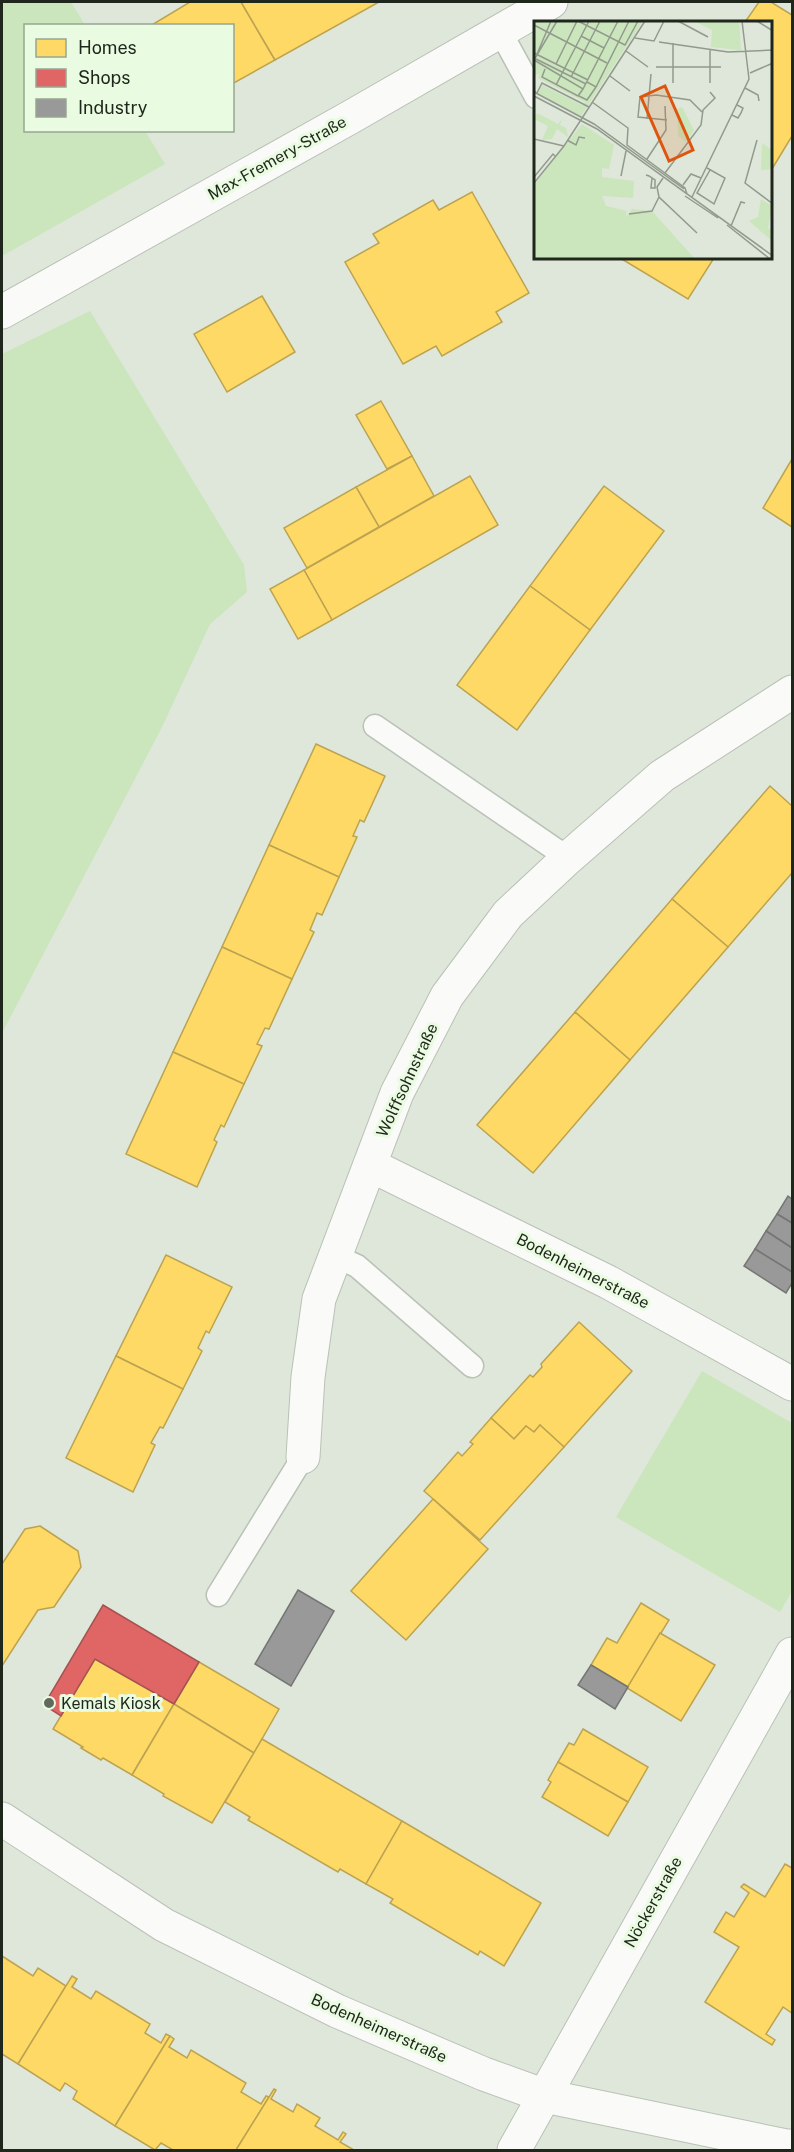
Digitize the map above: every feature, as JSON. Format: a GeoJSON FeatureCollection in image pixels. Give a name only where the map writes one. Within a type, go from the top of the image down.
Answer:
{"type":"FeatureCollection","features":[{"type":"Feature","properties":{"kind":"street","name":"Max-Fremery-Straße"},"geometry":{"type":"LineString","coordinates":[[2,312],[551,2]]}},
{"type":"Feature","properties":{"kind":"street","name":"Wolffsohnstraße"},"geometry":{"type":"LineString","coordinates":[[303,1458],[308,1377],[319,1299],[397,1093],[447,996],[508,914],[567,858],[662,776],[792,692]]}},
{"type":"Feature","properties":{"kind":"street","name":"Bodenheimerstraße"},"geometry":{"type":"LineString","coordinates":[[370,1165],[608,1282],[792,1384]]}},
{"type":"Feature","properties":{"kind":"street","name":"Nöckerstraße"},"geometry":{"type":"LineString","coordinates":[[514,2151],[792,1654]]}},
{"type":"Feature","properties":{"kind":"street","name":"Bodenheimerstraße"},"geometry":{"type":"LineString","coordinates":[[2,1819],[164,1925],[337,2011],[484,2074],[545,2096],[792,2146]]}},
{"type":"Feature","properties":{"kind":"lane"},"geometry":{"type":"LineString","coordinates":[[500,31],[534,93]]}},
{"type":"Feature","properties":{"kind":"lane"},"geometry":{"type":"LineString","coordinates":[[375,726],[567,858]]}},
{"type":"Feature","properties":{"kind":"lane"},"geometry":{"type":"LineString","coordinates":[[335,1256],[357,1266],[472,1366]]}},
{"type":"Feature","properties":{"kind":"lane","name":"Wolffsohnstraße"},"geometry":{"type":"LineString","coordinates":[[218,1595],[303,1458]]}},
{"type":"Feature","properties":{"kind":"green space"},"geometry":{"type":"Polygon","coordinates":[[[2,2],[71,2],[84,24],[24,24],[24,132],[146,132],[165,164],[2,256],[2,2]]]}},
{"type":"Feature","properties":{"kind":"green space"},"geometry":{"type":"Polygon","coordinates":[[[90,311],[244,565],[247,592],[210,624],[162,727],[2,1033],[2,354],[90,311]]]}},
{"type":"Feature","properties":{"kind":"green space"},"geometry":{"type":"Polygon","coordinates":[[[702,1371],[792,1423],[792,1591],[780,1612],[616,1517],[702,1371]]]}},
{"type":"Feature","properties":{"kind":"building: Homes"},"geometry":{"type":"Polygon","coordinates":[[[190,2],[241,2],[275,60],[234,83],[234,24],[153,24],[190,2]]]}},
{"type":"Feature","properties":{"kind":"building: Homes"},"geometry":{"type":"Polygon","coordinates":[[[241,2],[379,2],[275,60],[241,2]]]}},
{"type":"Feature","properties":{"kind":"building: Homes"},"geometry":{"type":"Polygon","coordinates":[[[759,2],[771,2],[792,15],[792,136],[773,167],[773,21],[746,21],[759,2]]]}},
{"type":"Feature","properties":{"kind":"building: Homes"},"geometry":{"type":"Polygon","coordinates":[[[472,192],[529,293],[496,312],[502,322],[442,356],[436,346],[403,364],[345,262],[379,243],[373,234],[433,200],[439,210],[472,192]]]}},
{"type":"Feature","properties":{"kind":"building: Homes"},"geometry":{"type":"Polygon","coordinates":[[[623,260],[713,260],[688,299],[623,260]]]}},
{"type":"Feature","properties":{"kind":"building: Homes"},"geometry":{"type":"Polygon","coordinates":[[[262,296],[295,352],[227,392],[194,334],[262,296]]]}},
{"type":"Feature","properties":{"kind":"building: Homes"},"geometry":{"type":"Polygon","coordinates":[[[381,401],[412,456],[387,469],[356,415],[381,401]]]}},
{"type":"Feature","properties":{"kind":"building: Homes"},"geometry":{"type":"Polygon","coordinates":[[[412,456],[434,496],[379,527],[356,487],[412,456]]]}},
{"type":"Feature","properties":{"kind":"building: Homes"},"geometry":{"type":"Polygon","coordinates":[[[792,459],[792,527],[763,508],[792,459]]]}},
{"type":"Feature","properties":{"kind":"building: Homes"},"geometry":{"type":"Polygon","coordinates":[[[470,476],[498,525],[332,620],[304,570],[470,476]]]}},
{"type":"Feature","properties":{"kind":"building: Homes"},"geometry":{"type":"Polygon","coordinates":[[[604,486],[664,531],[590,630],[530,586],[604,486]]]}},
{"type":"Feature","properties":{"kind":"building: Homes"},"geometry":{"type":"Polygon","coordinates":[[[356,487],[379,527],[307,568],[284,528],[356,487]]]}},
{"type":"Feature","properties":{"kind":"building: Homes"},"geometry":{"type":"Polygon","coordinates":[[[304,570],[332,620],[298,639],[270,589],[304,570]]]}},
{"type":"Feature","properties":{"kind":"building: Homes"},"geometry":{"type":"Polygon","coordinates":[[[530,586],[590,630],[517,730],[457,685],[530,586]]]}},
{"type":"Feature","properties":{"kind":"building: Homes"},"geometry":{"type":"Polygon","coordinates":[[[316,744],[385,776],[364,822],[360,820],[353,836],[357,837],[339,877],[269,845],[316,744]]]}},
{"type":"Feature","properties":{"kind":"building: Homes"},"geometry":{"type":"Polygon","coordinates":[[[770,786],[792,806],[792,873],[728,947],[672,899],[770,786]]]}},
{"type":"Feature","properties":{"kind":"building: Homes"},"geometry":{"type":"Polygon","coordinates":[[[269,845],[339,877],[322,915],[317,913],[310,930],[314,932],[292,979],[222,947],[269,845]]]}},
{"type":"Feature","properties":{"kind":"building: Homes"},"geometry":{"type":"Polygon","coordinates":[[[672,899],[728,947],[630,1060],[575,1012],[672,899]]]}},
{"type":"Feature","properties":{"kind":"building: Homes"},"geometry":{"type":"Polygon","coordinates":[[[222,947],[292,979],[269,1029],[265,1028],[257,1044],[262,1046],[244,1084],[173,1052],[222,947]]]}},
{"type":"Feature","properties":{"kind":"building: Homes"},"geometry":{"type":"Polygon","coordinates":[[[575,1012],[630,1060],[533,1173],[477,1125],[575,1012]]]}},
{"type":"Feature","properties":{"kind":"building: Homes"},"geometry":{"type":"Polygon","coordinates":[[[173,1052],[244,1084],[224,1127],[221,1125],[214,1140],[217,1142],[197,1187],[126,1154],[173,1052]]]}},
{"type":"Feature","properties":{"kind":"building: Homes"},"geometry":{"type":"Polygon","coordinates":[[[166,1255],[232,1287],[209,1333],[206,1331],[198,1348],[202,1351],[183,1389],[116,1356],[166,1255]]]}},
{"type":"Feature","properties":{"kind":"building: Homes"},"geometry":{"type":"Polygon","coordinates":[[[579,1322],[632,1371],[564,1447],[540,1425],[534,1432],[526,1426],[514,1439],[491,1418],[530,1375],[533,1377],[542,1367],[541,1364],[579,1322]]]}},
{"type":"Feature","properties":{"kind":"building: Homes"},"geometry":{"type":"Polygon","coordinates":[[[116,1356],[183,1389],[163,1428],[160,1427],[151,1443],[155,1445],[133,1492],[66,1458],[116,1356]]]}},
{"type":"Feature","properties":{"kind":"building: Homes"},"geometry":{"type":"Polygon","coordinates":[[[491,1418],[514,1439],[526,1426],[534,1432],[540,1425],[564,1447],[480,1540],[424,1491],[458,1452],[462,1456],[473,1444],[470,1442],[491,1418]]]}},
{"type":"Feature","properties":{"kind":"building: Homes"},"geometry":{"type":"Polygon","coordinates":[[[433,1499],[488,1549],[406,1640],[351,1591],[433,1499]]]}},
{"type":"Feature","properties":{"kind":"building: Homes"},"geometry":{"type":"Polygon","coordinates":[[[40,1526],[78,1551],[81,1567],[54,1607],[38,1610],[2,1666],[2,1564],[25,1529],[40,1526]]]}},
{"type":"Feature","properties":{"kind":"building: Homes"},"geometry":{"type":"Polygon","coordinates":[[[641,1603],[669,1620],[628,1687],[591,1665],[607,1638],[617,1643],[641,1603]]]}},
{"type":"Feature","properties":{"kind":"building: Homes"},"geometry":{"type":"Polygon","coordinates":[[[660,1633],[715,1665],[681,1721],[627,1688],[660,1633]]]}},
{"type":"Feature","properties":{"kind":"building: Homes"},"geometry":{"type":"Polygon","coordinates":[[[95,1659],[174,1704],[132,1775],[103,1758],[101,1760],[53,1729],[95,1659]]]}},
{"type":"Feature","properties":{"kind":"building: Homes"},"geometry":{"type":"Polygon","coordinates":[[[199,1662],[279,1709],[254,1753],[174,1704],[199,1662]]]}},
{"type":"Feature","properties":{"kind":"building: Homes"},"geometry":{"type":"Polygon","coordinates":[[[174,1704],[254,1753],[212,1823],[163,1796],[164,1794],[132,1775],[174,1704]]]}},
{"type":"Feature","properties":{"kind":"building: Homes"},"geometry":{"type":"Polygon","coordinates":[[[583,1729],[648,1767],[628,1802],[558,1762],[569,1743],[574,1745],[583,1729]]]}},
{"type":"Feature","properties":{"kind":"building: Homes"},"geometry":{"type":"Polygon","coordinates":[[[262,1739],[402,1821],[366,1884],[340,1869],[338,1872],[248,1820],[250,1817],[225,1802],[262,1739]]]}},
{"type":"Feature","properties":{"kind":"building: Homes"},"geometry":{"type":"Polygon","coordinates":[[[558,1762],[628,1802],[608,1836],[542,1797],[551,1782],[548,1780],[558,1762]]]}},
{"type":"Feature","properties":{"kind":"building: Homes"},"geometry":{"type":"Polygon","coordinates":[[[402,1821],[541,1903],[504,1966],[480,1951],[478,1955],[390,1903],[393,1899],[366,1884],[402,1821]]]}},
{"type":"Feature","properties":{"kind":"building: Homes"},"geometry":{"type":"Polygon","coordinates":[[[785,1864],[792,1868],[792,2013],[783,2007],[766,2034],[775,2040],[772,2045],[705,2002],[739,1947],[714,1932],[726,1912],[734,1917],[749,1893],[741,1887],[744,1884],[765,1897],[785,1864]]]}},
{"type":"Feature","properties":{"kind":"building: Homes"},"geometry":{"type":"Polygon","coordinates":[[[2,1956],[33,1976],[38,1968],[66,1986],[18,2064],[2,2054],[2,1956]]]}},
{"type":"Feature","properties":{"kind":"building: Homes"},"geometry":{"type":"Polygon","coordinates":[[[72,1976],[77,1979],[72,1987],[91,1999],[96,1991],[150,2024],[145,2033],[161,2043],[166,2034],[170,2036],[115,2126],[73,2099],[77,2091],[65,2083],[60,2091],[18,2064],[72,1976]]]}},
{"type":"Feature","properties":{"kind":"building: Homes"},"geometry":{"type":"Polygon","coordinates":[[[170,2036],[174,2039],[169,2047],[187,2058],[191,2050],[246,2083],[241,2092],[261,2104],[266,2096],[269,2097],[236,2150],[173,2150],[161,2143],[155,2150],[115,2126],[170,2036]]]}},
{"type":"Feature","properties":{"kind":"building: Homes"},"geometry":{"type":"Polygon","coordinates":[[[274,2089],[276,2090],[271,2099],[293,2112],[297,2104],[320,2118],[315,2126],[338,2140],[343,2132],[346,2134],[340,2142],[354,2150],[236,2150],[274,2089]]]}},
{"type":"Feature","properties":{"kind":"building: Shops"},"geometry":{"type":"Polygon","coordinates":[[[103,1605],[199,1662],[174,1704],[95,1659],[61,1716],[44,1705],[103,1605]]]}},
{"type":"Feature","properties":{"kind":"building: Industry"},"geometry":{"type":"Polygon","coordinates":[[[788,1196],[792,1199],[792,1223],[777,1214],[788,1196]]]}},
{"type":"Feature","properties":{"kind":"building: Industry"},"geometry":{"type":"Polygon","coordinates":[[[777,1214],[792,1223],[792,1248],[766,1231],[777,1214]]]}},
{"type":"Feature","properties":{"kind":"building: Industry"},"geometry":{"type":"Polygon","coordinates":[[[766,1231],[792,1248],[792,1272],[755,1249],[766,1231]]]}},
{"type":"Feature","properties":{"kind":"building: Industry"},"geometry":{"type":"Polygon","coordinates":[[[755,1249],[792,1272],[792,1283],[786,1293],[744,1266],[755,1249]]]}},
{"type":"Feature","properties":{"kind":"building: Industry"},"geometry":{"type":"Polygon","coordinates":[[[298,1590],[334,1611],[291,1686],[255,1664],[298,1590]]]}},
{"type":"Feature","properties":{"kind":"building: Industry"},"geometry":{"type":"Polygon","coordinates":[[[591,1665],[628,1687],[615,1709],[578,1685],[591,1665]]]}},
{"type":"Feature","properties":{"kind":"place","name":"Kemals Kiosk"},"geometry":{"type":"Point","coordinates":[49,1703]}}]}
